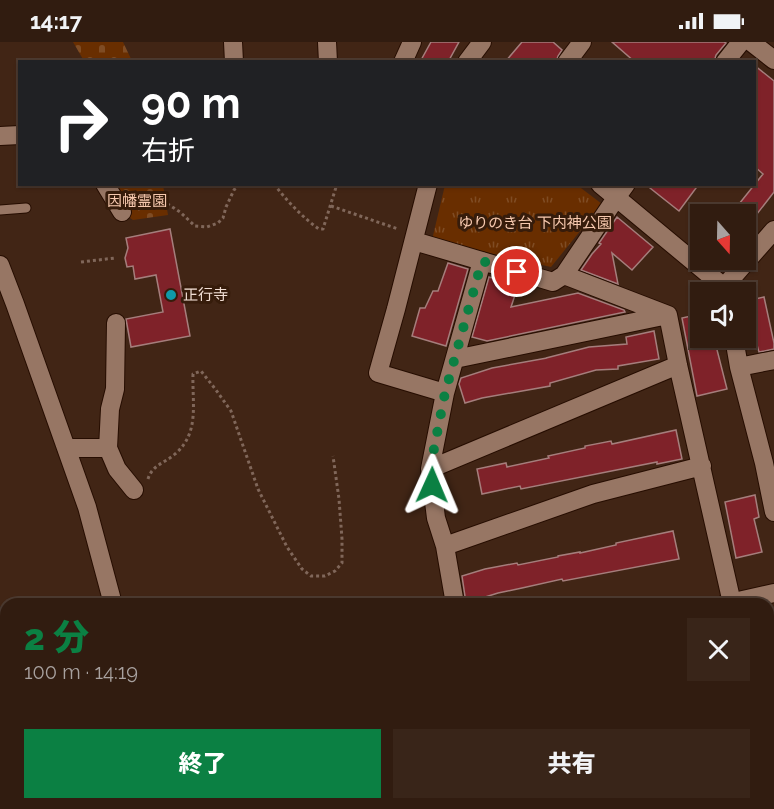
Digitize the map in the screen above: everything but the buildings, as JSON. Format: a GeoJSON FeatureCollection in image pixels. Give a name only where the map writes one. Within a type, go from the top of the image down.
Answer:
{"type":"FeatureCollection","features":[{"type":"Feature","properties":{"kind":"street"},"geometry":{"type":"LineString","coordinates":[[233,42],[234,60]]}},
{"type":"Feature","properties":{"kind":"street"},"geometry":{"type":"LineString","coordinates":[[327,42],[328,60]]}},
{"type":"Feature","properties":{"kind":"street"},"geometry":{"type":"LineString","coordinates":[[405,60],[412,42]]}},
{"type":"Feature","properties":{"kind":"street"},"geometry":{"type":"LineString","coordinates":[[468,60],[482,42]]}},
{"type":"Feature","properties":{"kind":"street"},"geometry":{"type":"LineString","coordinates":[[568,60],[582,42]]}},
{"type":"Feature","properties":{"kind":"street"},"geometry":{"type":"LineString","coordinates":[[727,60],[741,42]]}},
{"type":"Feature","properties":{"kind":"street"},"geometry":{"type":"LineString","coordinates":[[751,42],[774,60]]}},
{"type":"Feature","properties":{"kind":"street"},"geometry":{"type":"LineString","coordinates":[[0,136],[18,135]]}},
{"type":"Feature","properties":{"kind":"street"},"geometry":{"type":"LineString","coordinates":[[106,186],[122,212]]}},
{"type":"Feature","properties":{"kind":"street"},"geometry":{"type":"LineString","coordinates":[[428,186],[378,373],[445,393]]}},
{"type":"Feature","properties":{"kind":"street"},"geometry":{"type":"LineString","coordinates":[[606,186],[621,191],[717,282]]}},
{"type":"Feature","properties":{"kind":"street"},"geometry":{"type":"LineString","coordinates":[[415,237],[482,261],[553,282],[564,275],[621,191]]}},
{"type":"Feature","properties":{"kind":"street"},"geometry":{"type":"LineString","coordinates":[[732,282],[774,230]]}},
{"type":"Feature","properties":{"kind":"street"},"geometry":{"type":"LineString","coordinates":[[454,598],[445,546],[436,518],[430,469],[445,393],[482,261]]}},
{"type":"Feature","properties":{"kind":"street"},"geometry":{"type":"LineString","coordinates":[[0,265],[87,507],[111,598]]}},
{"type":"Feature","properties":{"kind":"street"},"geometry":{"type":"LineString","coordinates":[[564,275],[668,315]]}},
{"type":"Feature","properties":{"kind":"street"},"geometry":{"type":"LineString","coordinates":[[455,359],[668,315]]}},
{"type":"Feature","properties":{"kind":"street"},"geometry":{"type":"LineString","coordinates":[[668,315],[702,466],[728,598]]}},
{"type":"Feature","properties":{"kind":"street"},"geometry":{"type":"LineString","coordinates":[[116,323],[114,389],[110,409],[108,448],[117,469],[134,490]]}},
{"type":"Feature","properties":{"kind":"street"},"geometry":{"type":"LineString","coordinates":[[736,348],[739,367],[769,462],[774,512]]}},
{"type":"Feature","properties":{"kind":"street"},"geometry":{"type":"LineString","coordinates":[[739,367],[774,360]]}},
{"type":"Feature","properties":{"kind":"street"},"geometry":{"type":"LineString","coordinates":[[430,469],[678,365]]}},
{"type":"Feature","properties":{"kind":"street"},"geometry":{"type":"LineString","coordinates":[[66,448],[108,448]]}},
{"type":"Feature","properties":{"kind":"street"},"geometry":{"type":"LineString","coordinates":[[445,546],[593,494],[702,466]]}},
{"type":"Feature","properties":{"kind":"street"},"geometry":{"type":"LineString","coordinates":[[754,598],[774,593]]}},
{"type":"Feature","properties":{"kind":"lane"},"geometry":{"type":"LineString","coordinates":[[0,210],[26,208]]}},
{"type":"Feature","properties":{"kind":"path"},"geometry":{"type":"LineString","coordinates":[[122,212],[166,203],[195,226],[207,227],[218,223],[223,218],[237,186]]}},
{"type":"Feature","properties":{"kind":"path"},"geometry":{"type":"LineString","coordinates":[[276,186],[287,201],[319,229],[323,229],[336,186]]}},
{"type":"Feature","properties":{"kind":"path"},"geometry":{"type":"LineString","coordinates":[[331,206],[415,237]]}},
{"type":"Feature","properties":{"kind":"path"},"geometry":{"type":"LineString","coordinates":[[81,262],[115,258]]}},
{"type":"Feature","properties":{"kind":"path"},"geometry":{"type":"LineString","coordinates":[[134,490],[146,486],[150,472],[161,462],[174,455],[186,441],[194,417],[193,374],[201,371],[231,411],[258,489],[287,547],[302,569],[311,576],[325,576],[335,571],[342,563],[339,499],[333,456]]}},
{"type":"Feature","properties":{"kind":"green space"},"geometry":{"type":"Polygon","coordinates":[[[73,42],[123,42],[132,60],[83,60],[73,42]]]}},
{"type":"Feature","properties":{"kind":"green space","name":"因幡霊園"},"geometry":{"type":"Polygon","coordinates":[[[106,186],[163,186],[168,215],[133,220],[122,212],[106,186]]]}},
{"type":"Feature","properties":{"kind":"green space","name":"ゆりのき台 下内神公園"},"geometry":{"type":"Polygon","coordinates":[[[445,186],[578,186],[602,204],[551,267],[432,240],[445,186]]]}},
{"type":"Feature","properties":{"kind":"place","name":"正行寺"},"geometry":{"type":"Point","coordinates":[171,295]}},
{"type":"Feature","properties":{"kind":"route"},"geometry":{"type":"LineString","coordinates":[[432,485],[430,469],[445,393],[482,261],[517,272]]}}]}
